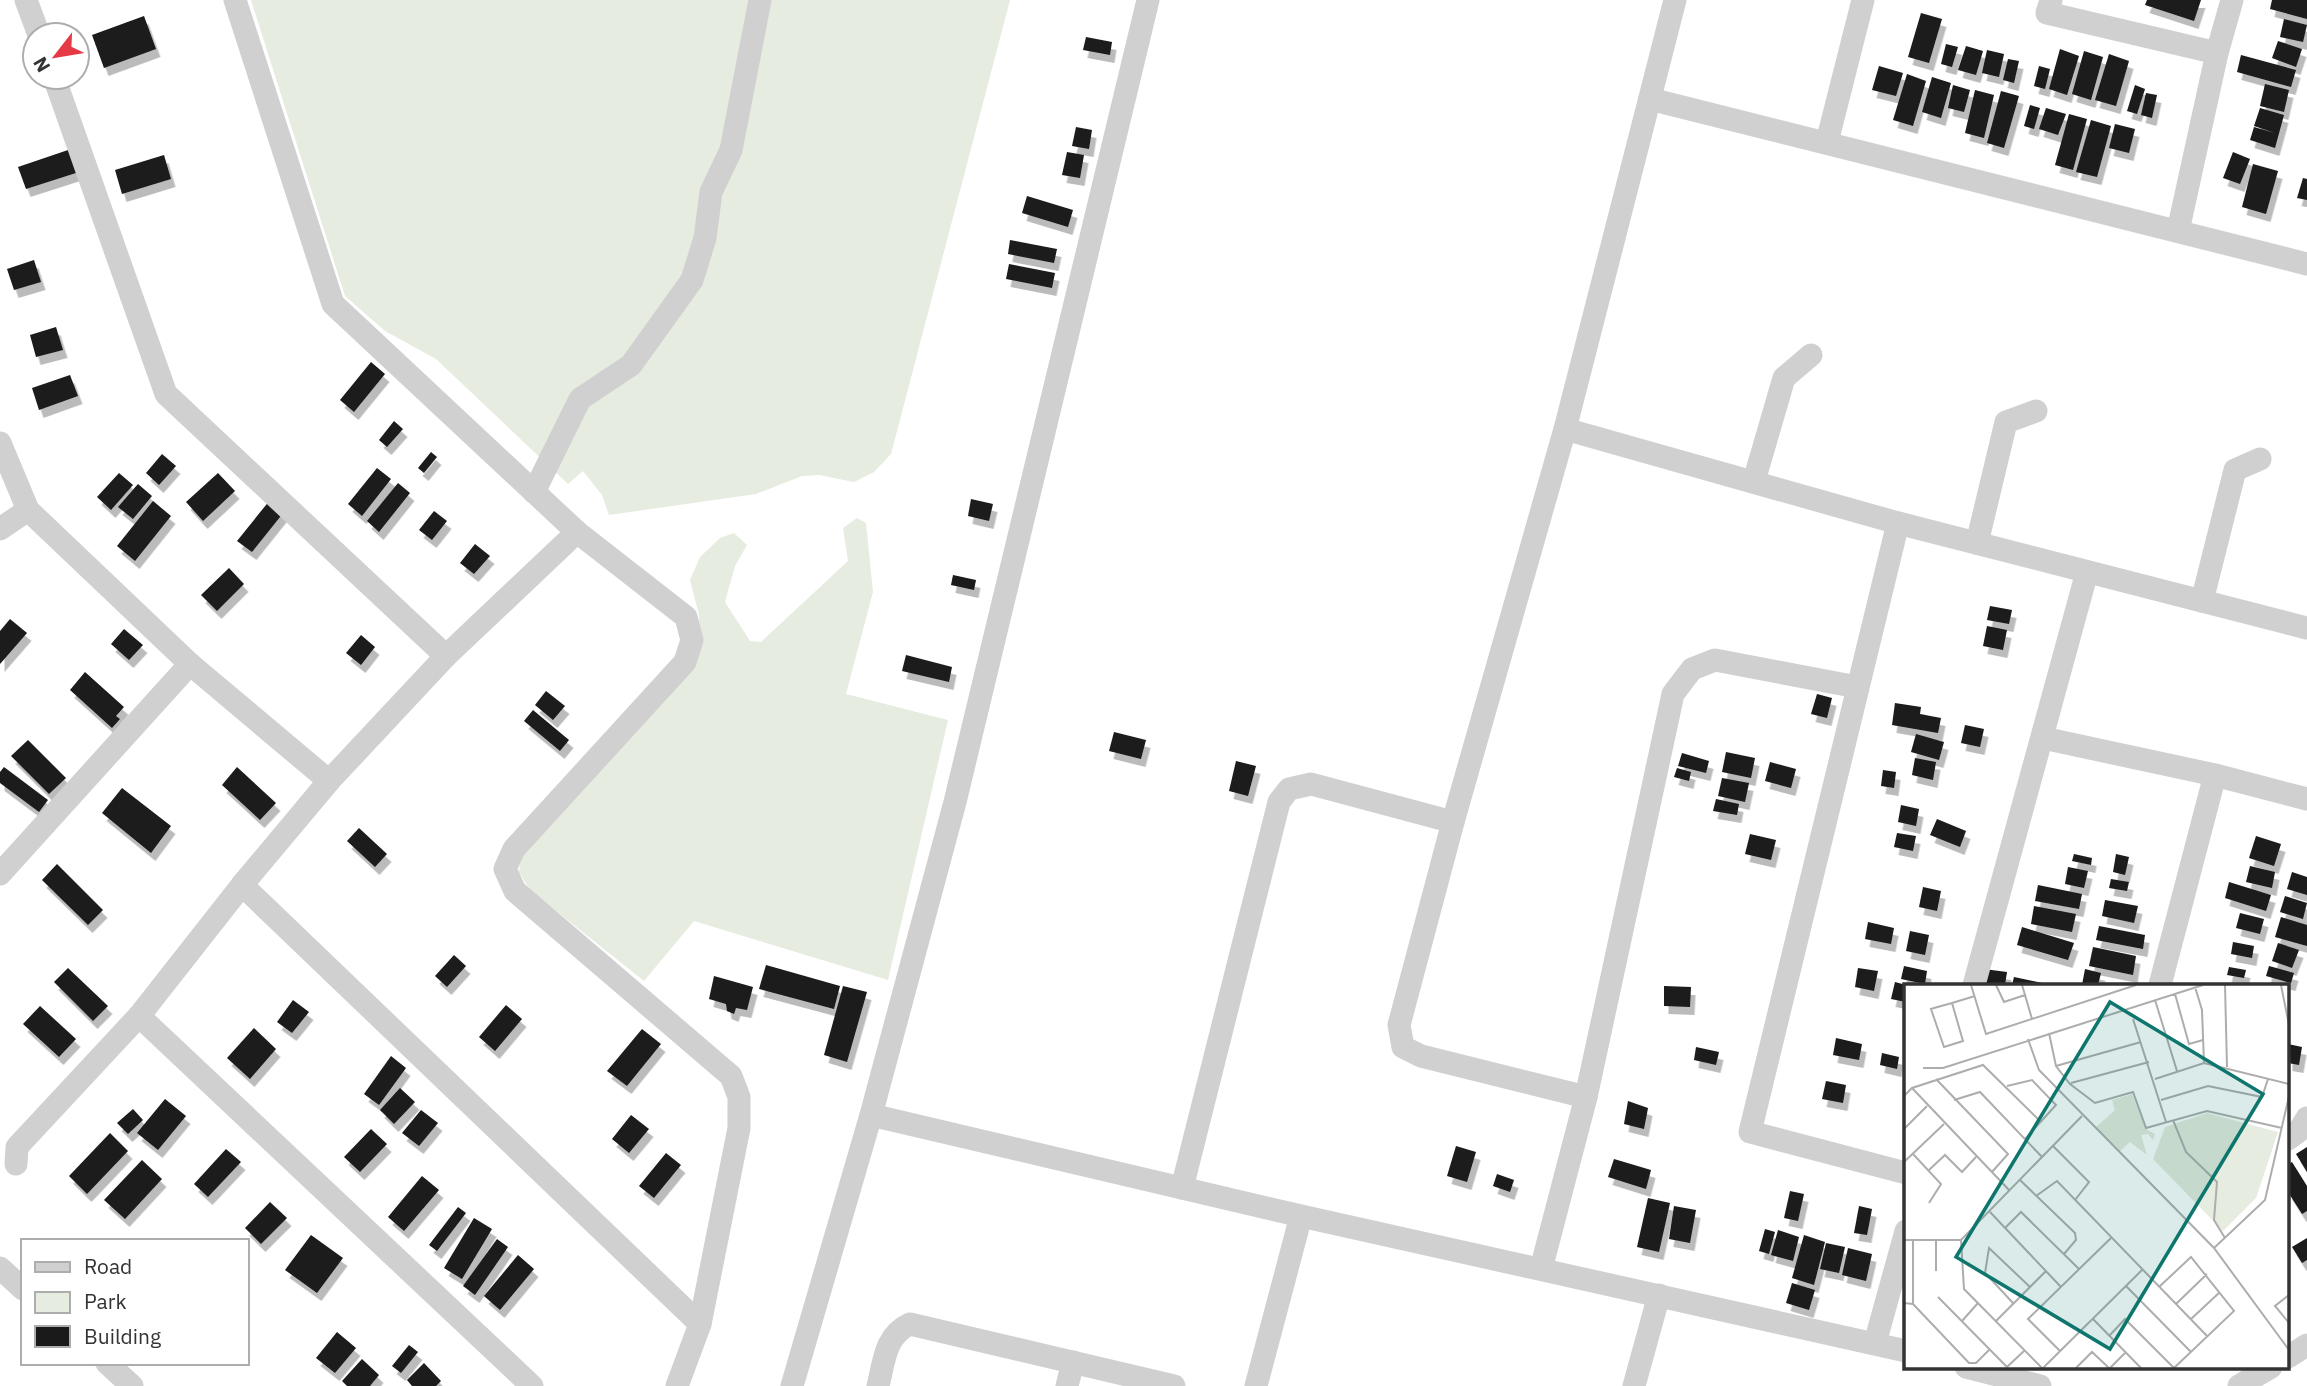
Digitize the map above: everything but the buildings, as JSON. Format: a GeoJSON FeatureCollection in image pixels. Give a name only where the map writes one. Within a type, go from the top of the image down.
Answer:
{"type":"FeatureCollection","features":[{"type":"Feature","properties":{"kind":"street"},"geometry":{"type":"LineString","coordinates":[[26,0],[34,21]]}},
{"type":"Feature","properties":{"kind":"street"},"geometry":{"type":"LineString","coordinates":[[235,0],[333,304],[577,532],[686,617],[692,640],[685,662],[514,849],[505,869],[515,891],[731,1076],[739,1097],[738,1128],[701,1324],[677,1386]]}},
{"type":"Feature","properties":{"kind":"street"},"geometry":{"type":"LineString","coordinates":[[534,492],[580,399],[631,365],[692,280],[705,238],[711,192],[731,150],[760,0]]}},
{"type":"Feature","properties":{"kind":"street"},"geometry":{"type":"LineString","coordinates":[[792,1386],[871,1115],[955,802],[1148,0]]}},
{"type":"Feature","properties":{"kind":"street"},"geometry":{"type":"LineString","coordinates":[[1586,1097],[1421,1056],[1403,1046],[1399,1025],[1453,822],[1565,429],[1675,0]]}},
{"type":"Feature","properties":{"kind":"street"},"geometry":{"type":"LineString","coordinates":[[1827,142],[1863,0]]}},
{"type":"Feature","properties":{"kind":"street"},"geometry":{"type":"LineString","coordinates":[[2050,0],[2047,13],[2217,53]]}},
{"type":"Feature","properties":{"kind":"street"},"geometry":{"type":"LineString","coordinates":[[2178,231],[2217,53],[2232,0]]}},
{"type":"Feature","properties":{"kind":"street"},"geometry":{"type":"LineString","coordinates":[[59,91],[166,394],[446,656]]}},
{"type":"Feature","properties":{"kind":"street"},"geometry":{"type":"LineString","coordinates":[[1650,99],[2307,264]]}},
{"type":"Feature","properties":{"kind":"street"},"geometry":{"type":"LineString","coordinates":[[1754,481],[1784,378],[1811,355]]}},
{"type":"Feature","properties":{"kind":"street"},"geometry":{"type":"LineString","coordinates":[[1977,543],[2006,422],[2036,411]]}},
{"type":"Feature","properties":{"kind":"street"},"geometry":{"type":"LineString","coordinates":[[1565,429],[1898,523],[2307,628]]}},
{"type":"Feature","properties":{"kind":"street"},"geometry":{"type":"LineString","coordinates":[[0,443],[28,510],[190,664],[329,782]]}},
{"type":"Feature","properties":{"kind":"street"},"geometry":{"type":"LineString","coordinates":[[2202,601],[2235,470],[2260,459]]}},
{"type":"Feature","properties":{"kind":"street"},"geometry":{"type":"LineString","coordinates":[[0,529],[28,510]]}},
{"type":"Feature","properties":{"kind":"street"},"geometry":{"type":"LineString","coordinates":[[1898,523],[1750,1132],[1904,1172]]}},
{"type":"Feature","properties":{"kind":"street"},"geometry":{"type":"LineString","coordinates":[[16,1164],[17,1147],[139,1016],[242,885],[329,782],[446,656],[577,532]]}},
{"type":"Feature","properties":{"kind":"street"},"geometry":{"type":"LineString","coordinates":[[1974,984],[2087,572]]}},
{"type":"Feature","properties":{"kind":"street"},"geometry":{"type":"LineString","coordinates":[[1541,1269],[1586,1097],[1673,695],[1692,669],[1715,660],[1857,687]]}},
{"type":"Feature","properties":{"kind":"street"},"geometry":{"type":"LineString","coordinates":[[0,874],[190,664]]}},
{"type":"Feature","properties":{"kind":"street"},"geometry":{"type":"LineString","coordinates":[[2043,738],[2215,775],[2307,799]]}},
{"type":"Feature","properties":{"kind":"street"},"geometry":{"type":"LineString","coordinates":[[2160,984],[2215,775]]}},
{"type":"Feature","properties":{"kind":"street"},"geometry":{"type":"LineString","coordinates":[[1182,1188],[1279,803],[1289,789],[1311,784],[1453,822]]}},
{"type":"Feature","properties":{"kind":"street"},"geometry":{"type":"LineString","coordinates":[[242,885],[701,1324]]}},
{"type":"Feature","properties":{"kind":"street"},"geometry":{"type":"LineString","coordinates":[[139,1016],[532,1386]]}},
{"type":"Feature","properties":{"kind":"street"},"geometry":{"type":"LineString","coordinates":[[871,1115],[1301,1216],[1904,1350]]}},
{"type":"Feature","properties":{"kind":"street"},"geometry":{"type":"LineString","coordinates":[[2290,1138],[2299,1131],[2307,1118]]}},
{"type":"Feature","properties":{"kind":"street"},"geometry":{"type":"LineString","coordinates":[[1256,1386],[1301,1216]]}},
{"type":"Feature","properties":{"kind":"street"},"geometry":{"type":"LineString","coordinates":[[1875,1343],[1904,1238]]}},
{"type":"Feature","properties":{"kind":"street"},"geometry":{"type":"LineString","coordinates":[[0,1268],[21,1287]]}},
{"type":"Feature","properties":{"kind":"street"},"geometry":{"type":"LineString","coordinates":[[1634,1386],[1660,1295]]}},
{"type":"Feature","properties":{"kind":"street"},"geometry":{"type":"LineString","coordinates":[[878,1386],[890,1340],[898,1329],[910,1324],[1174,1386]]}},
{"type":"Feature","properties":{"kind":"street"},"geometry":{"type":"LineString","coordinates":[[2290,1356],[2307,1345]]}},
{"type":"Feature","properties":{"kind":"street"},"geometry":{"type":"LineString","coordinates":[[1067,1386],[1073,1362]]}},
{"type":"Feature","properties":{"kind":"street"},"geometry":{"type":"LineString","coordinates":[[109,1365],[132,1386]]}},
{"type":"Feature","properties":{"kind":"street"},"geometry":{"type":"LineString","coordinates":[[1970,1368],[2040,1386]]}},
{"type":"Feature","properties":{"kind":"street"},"geometry":{"type":"LineString","coordinates":[[2239,1386],[2269,1368]]}},
{"type":"Feature","properties":{"kind":"green space"},"geometry":{"type":"Polygon","coordinates":[[[251,0],[1010,0],[891,454],[874,472],[854,482],[819,475],[802,476],[756,494],[609,515],[602,495],[583,471],[568,484],[436,359],[385,331],[345,296],[251,0]]]}},
{"type":"Feature","properties":{"kind":"green space"},"geometry":{"type":"Polygon","coordinates":[[[857,518],[866,523],[873,592],[846,694],[948,720],[888,980],[694,921],[644,981],[530,890],[519,872],[521,852],[700,640],[699,615],[690,580],[700,557],[720,538],[734,533],[747,545],[735,566],[725,602],[750,641],[761,642],[848,561],[843,528],[857,518]]]}}]}
